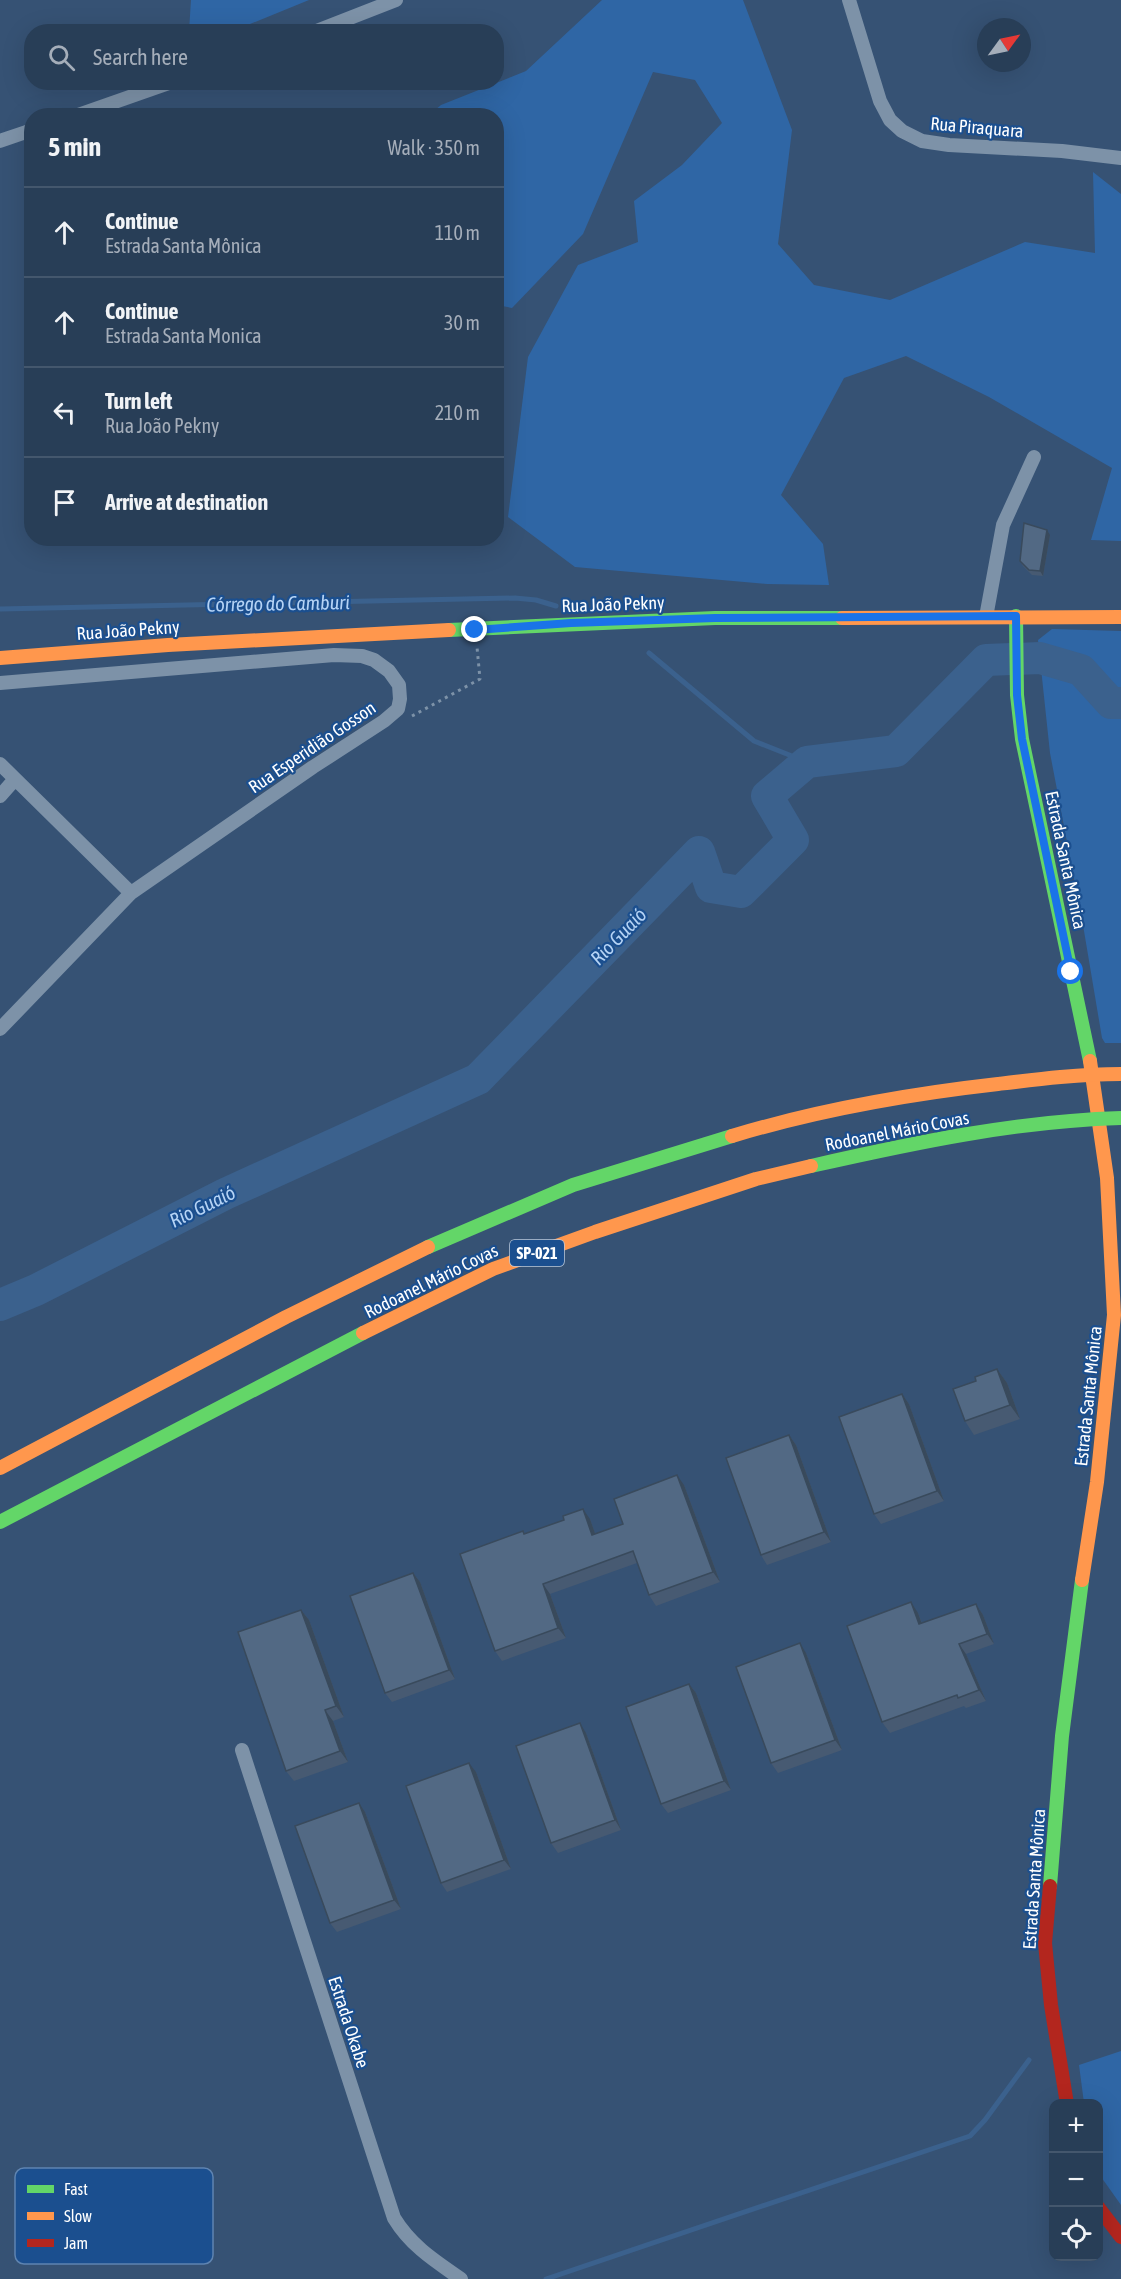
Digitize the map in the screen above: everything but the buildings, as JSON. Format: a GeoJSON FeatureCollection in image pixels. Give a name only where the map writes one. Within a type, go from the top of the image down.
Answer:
{"type":"FeatureCollection","features":[{"type":"Feature","properties":{"kind":"main road","name":"Estrada Santa Mônica"},"geometry":{"type":"LineString","coordinates":[[1016,616],[1017,695],[1022,739],[1088,1050],[1107,1178],[1114,1315],[1097,1482],[1085,1554],[1062,1736],[1045,1943],[1051,2005],[1066,2099]]}},
{"type":"Feature","properties":{"kind":"main road","name":"Rua João Pekny"},"geometry":{"type":"LineString","coordinates":[[0,658],[168,645],[571,623],[715,618],[1121,617]]}},
{"type":"Feature","properties":{"kind":"main road","name":"Rodoanel Mário Covas"},"geometry":{"type":"LineString","coordinates":[[0,1468],[286,1317],[434,1245],[573,1185],[748,1131],[856,1106],[946,1090],[1086,1074],[1121,1074]]}},
{"type":"Feature","properties":{"kind":"main road","name":"Rodoanel Mário Covas"},"geometry":{"type":"LineString","coordinates":[[0,1522],[366,1332],[493,1269],[756,1179],[926,1140],[1087,1119],[1121,1118]]}},
{"type":"Feature","properties":{"kind":"main road"},"geometry":{"type":"LineString","coordinates":[[1103,2214],[1121,2237]]}},
{"type":"Feature","properties":{"kind":"street"},"geometry":{"type":"LineString","coordinates":[[334,24],[396,0]]}},
{"type":"Feature","properties":{"kind":"street","name":"Rua Piraquara"},"geometry":{"type":"LineString","coordinates":[[849,0],[880,101],[890,120],[902,131],[922,141],[949,145],[1062,151],[1121,158]]}},
{"type":"Feature","properties":{"kind":"street"},"geometry":{"type":"LineString","coordinates":[[98,108],[149,90]]}},
{"type":"Feature","properties":{"kind":"street"},"geometry":{"type":"LineString","coordinates":[[0,141],[24,133]]}},
{"type":"Feature","properties":{"kind":"street"},"geometry":{"type":"LineString","coordinates":[[986,617],[1003,525],[1035,457]]}},
{"type":"Feature","properties":{"kind":"street","name":"Rua Esperidião Gosson"},"geometry":{"type":"LineString","coordinates":[[0,683],[334,655],[362,656],[374,660],[389,671],[399,685],[400,699],[398,709],[384,721],[313,767],[131,893],[0,1029]]}},
{"type":"Feature","properties":{"kind":"street"},"geometry":{"type":"LineString","coordinates":[[0,764],[131,893]]}},
{"type":"Feature","properties":{"kind":"street"},"geometry":{"type":"LineString","coordinates":[[0,796],[15,779]]}},
{"type":"Feature","properties":{"kind":"street","name":"Estrada Okabe"},"geometry":{"type":"LineString","coordinates":[[242,1750],[394,2218],[404,2235],[420,2250],[461,2279]]}},
{"type":"Feature","properties":{"kind":"path"},"geometry":{"type":"LineString","coordinates":[[410,717],[480,679],[475,630]]}},
{"type":"Feature","properties":{"kind":"shaded area"},"geometry":{"type":"Polygon","coordinates":[[[191,0],[309,0],[250,24],[189,24],[191,0]]]}},
{"type":"Feature","properties":{"kind":"shaded area"},"geometry":{"type":"Polygon","coordinates":[[[602,0],[743,0],[792,130],[778,244],[814,285],[890,300],[1025,242],[1095,253],[1093,172],[1121,194],[1121,541],[1091,540],[1112,468],[989,397],[906,356],[844,378],[781,495],[823,544],[829,585],[767,584],[575,567],[508,517],[528,357],[578,265],[638,242],[634,201],[682,165],[722,123],[695,80],[653,72],[583,234],[512,308],[504,306],[504,108],[437,108],[478,90],[504,90],[504,80],[526,71],[602,0]]]}},
{"type":"Feature","properties":{"kind":"shaded area"},"geometry":{"type":"Polygon","coordinates":[[[1052,629],[1121,631],[1121,1043],[1105,1043],[1102,1038],[1050,753],[1038,640],[1052,629]]]}},
{"type":"Feature","properties":{"kind":"shaded area"},"geometry":{"type":"Polygon","coordinates":[[[1121,2051],[1121,2205],[1103,2180],[1103,2099],[1083,2099],[1079,2065],[1121,2051]]]}},
{"type":"Feature","properties":{"kind":"waterway","name":"Córrego do Camburi"},"geometry":{"type":"LineString","coordinates":[[0,609],[515,598],[536,600],[556,606]]}},
{"type":"Feature","properties":{"kind":"waterway","name":"Córrego do Camburi"},"geometry":{"type":"LineString","coordinates":[[649,653],[754,741],[807,762]]}},
{"type":"Feature","properties":{"kind":"waterway","name":"Rio Guaió"},"geometry":{"type":"LineString","coordinates":[[0,1305],[36,1290],[225,1194],[478,1079],[699,852],[711,887],[741,892],[793,840],[767,796],[807,762],[896,751],[986,660],[1040,658],[1081,670],[1111,703],[1121,703]]}},
{"type":"Feature","properties":{"kind":"waterway"},"geometry":{"type":"LineString","coordinates":[[546,2279],[970,2136],[985,2120],[1029,2060]]}},
{"type":"Feature","properties":{"kind":"traffic: fast"},"geometry":{"type":"LineString","coordinates":[[1016,616],[1017,695],[1022,739],[1090,1061]]}},
{"type":"Feature","properties":{"kind":"traffic: fast"},"geometry":{"type":"LineString","coordinates":[[449,630],[715,618],[842,618]]}},
{"type":"Feature","properties":{"kind":"traffic: fast"},"geometry":{"type":"LineString","coordinates":[[811,1166],[965,1134],[1004,1128],[1121,1118]]}},
{"type":"Feature","properties":{"kind":"traffic: fast"},"geometry":{"type":"LineString","coordinates":[[428,1247],[573,1185],[732,1136]]}},
{"type":"Feature","properties":{"kind":"traffic: fast"},"geometry":{"type":"LineString","coordinates":[[0,1522],[363,1333]]}},
{"type":"Feature","properties":{"kind":"traffic: fast"},"geometry":{"type":"LineString","coordinates":[[1050,1886],[1062,1736],[1082,1580]]}},
{"type":"Feature","properties":{"kind":"traffic: slow"},"geometry":{"type":"LineString","coordinates":[[842,618],[1121,617]]}},
{"type":"Feature","properties":{"kind":"traffic: slow"},"geometry":{"type":"LineString","coordinates":[[0,658],[168,645],[449,630]]}},
{"type":"Feature","properties":{"kind":"traffic: slow"},"geometry":{"type":"LineString","coordinates":[[1082,1580],[1097,1482],[1114,1315],[1107,1178],[1090,1061]]}},
{"type":"Feature","properties":{"kind":"traffic: slow"},"geometry":{"type":"LineString","coordinates":[[732,1136],[797,1118],[897,1098],[1044,1079],[1121,1074]]}},
{"type":"Feature","properties":{"kind":"traffic: slow"},"geometry":{"type":"LineString","coordinates":[[363,1333],[493,1269],[595,1232],[756,1179],[811,1166]]}},
{"type":"Feature","properties":{"kind":"traffic: slow"},"geometry":{"type":"LineString","coordinates":[[0,1468],[286,1317],[428,1247]]}},
{"type":"Feature","properties":{"kind":"traffic: jam"},"geometry":{"type":"LineString","coordinates":[[1050,1886],[1045,1943],[1051,2005],[1066,2099]]}},
{"type":"Feature","properties":{"kind":"traffic: jam"},"geometry":{"type":"LineString","coordinates":[[1103,2214],[1121,2237]]}},
{"type":"Feature","properties":{"kind":"route"},"geometry":{"type":"LineString","coordinates":[[475,630],[571,623],[715,618],[1016,616],[1017,695],[1022,739],[1071,972]]}}]}
